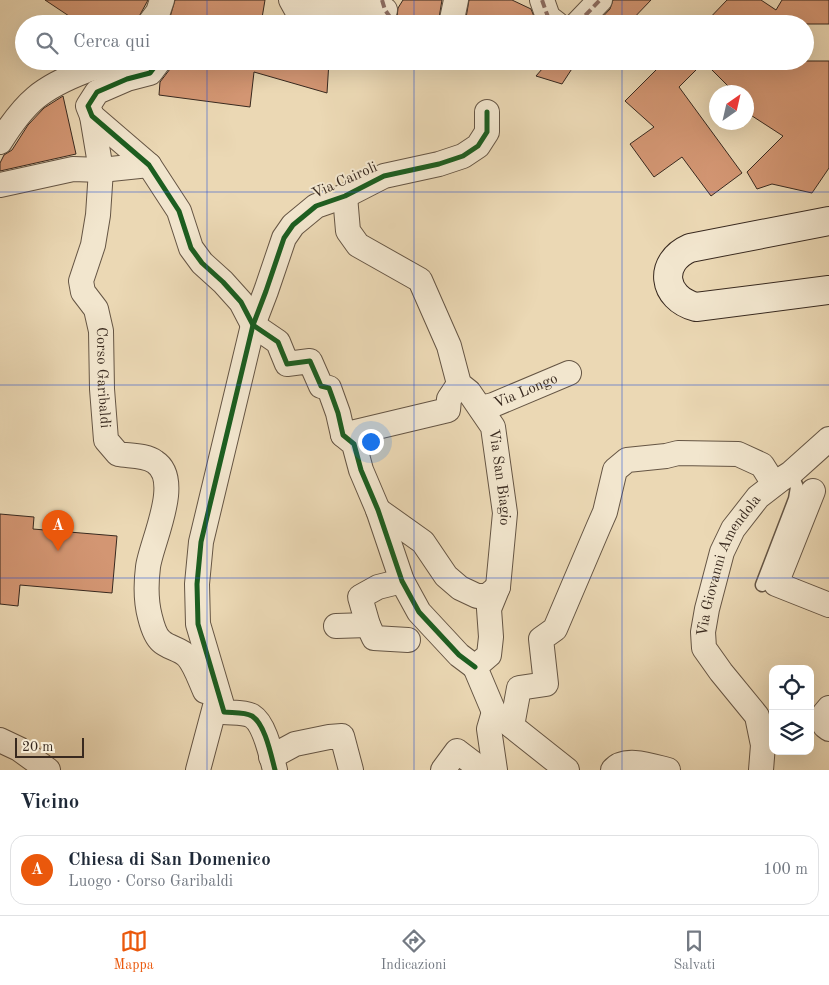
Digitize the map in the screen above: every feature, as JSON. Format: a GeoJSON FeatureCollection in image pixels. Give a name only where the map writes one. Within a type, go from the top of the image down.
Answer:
{"type":"FeatureCollection","features":[{"type":"Feature","properties":{"kind":"main road"},"geometry":{"type":"LineString","coordinates":[[829,221],[690,248],[681,252],[674,259],[669,269],[668,279],[671,290],[677,298],[686,304],[696,307],[829,290]]}},
{"type":"Feature","properties":{"kind":"street"},"geometry":{"type":"LineString","coordinates":[[291,0],[296,9],[387,11]]}},
{"type":"Feature","properties":{"kind":"street"},"geometry":{"type":"LineString","coordinates":[[453,15],[456,0]]}},
{"type":"Feature","properties":{"kind":"street"},"geometry":{"type":"LineString","coordinates":[[542,0],[547,15]]}},
{"type":"Feature","properties":{"kind":"street"},"geometry":{"type":"LineString","coordinates":[[586,15],[600,0]]}},
{"type":"Feature","properties":{"kind":"street"},"geometry":{"type":"LineString","coordinates":[[0,142],[16,117],[34,97],[61,80],[89,70]]}},
{"type":"Feature","properties":{"kind":"street","name":"Corso Garibaldi"},"geometry":{"type":"LineString","coordinates":[[152,70],[150,73],[127,79],[97,92],[88,106],[92,116],[100,170],[98,215],[93,245],[81,281],[83,292],[96,309],[101,331],[102,389],[106,440],[118,454],[156,462],[161,467],[167,482],[160,528],[148,566],[147,594],[150,615],[156,634],[161,641],[188,657],[205,691],[218,695]]}},
{"type":"Feature","properties":{"kind":"street","name":"Via Cairoli"},"geometry":{"type":"LineString","coordinates":[[218,695],[198,624],[197,584],[201,542],[253,325],[284,238],[293,226],[316,206],[344,196],[384,176],[439,164],[463,156],[478,146],[487,132],[487,112]]}},
{"type":"Feature","properties":{"kind":"street"},"geometry":{"type":"LineString","coordinates":[[92,116],[149,165],[179,210],[191,248],[202,263],[241,302],[253,325],[278,342],[287,364],[310,361],[321,386],[329,388],[338,413],[342,435],[354,444],[361,470],[378,510],[402,581],[419,612],[460,655],[475,667],[503,718],[567,770]]}},
{"type":"Feature","properties":{"kind":"street"},"geometry":{"type":"LineString","coordinates":[[0,185],[74,169],[100,170],[149,165]]}},
{"type":"Feature","properties":{"kind":"street","name":"Via San Biagio"},"geometry":{"type":"LineString","coordinates":[[344,196],[348,231],[358,245],[420,280],[449,346],[459,384],[469,392],[493,427],[505,514],[498,587],[489,609],[491,637],[489,656],[475,667]]}},
{"type":"Feature","properties":{"kind":"street","name":"Via Longo"},"geometry":{"type":"LineString","coordinates":[[481,408],[493,405],[569,373]]}},
{"type":"Feature","properties":{"kind":"street"},"geometry":{"type":"LineString","coordinates":[[342,435],[448,410],[449,398],[459,384]]}},
{"type":"Feature","properties":{"kind":"street","name":"Via Giovanni Amendola"},"geometry":{"type":"LineString","coordinates":[[761,770],[763,745],[758,716],[721,672],[704,648],[703,632],[706,609],[722,552],[733,529],[758,497],[829,440]]}},
{"type":"Feature","properties":{"kind":"street"},"geometry":{"type":"LineString","coordinates":[[444,770],[457,751],[482,770],[495,770],[489,729],[503,718],[519,688],[546,684],[541,639],[554,629],[558,621],[605,512],[615,470],[627,460],[678,453],[738,454],[762,465],[782,478]]}},
{"type":"Feature","properties":{"kind":"street"},"geometry":{"type":"LineString","coordinates":[[813,491],[776,584],[829,605]]}},
{"type":"Feature","properties":{"kind":"street"},"geometry":{"type":"LineString","coordinates":[[378,510],[423,542],[446,576],[460,588],[477,596],[487,596],[498,587]]}},
{"type":"Feature","properties":{"kind":"street"},"geometry":{"type":"LineString","coordinates":[[402,581],[378,587],[360,597],[374,638],[408,640]]}},
{"type":"Feature","properties":{"kind":"street"},"geometry":{"type":"LineString","coordinates":[[336,626],[368,625]]}},
{"type":"Feature","properties":{"kind":"street"},"geometry":{"type":"LineString","coordinates":[[218,695],[224,712],[251,715],[260,724],[273,763],[295,744],[342,736],[351,770]]}},
{"type":"Feature","properties":{"kind":"street"},"geometry":{"type":"LineString","coordinates":[[198,770],[218,695]]}},
{"type":"Feature","properties":{"kind":"street"},"geometry":{"type":"LineString","coordinates":[[829,708],[824,714],[826,726],[829,729]]}},
{"type":"Feature","properties":{"kind":"street"},"geometry":{"type":"LineString","coordinates":[[0,740],[19,749],[48,770]]}},
{"type":"Feature","properties":{"kind":"street"},"geometry":{"type":"LineString","coordinates":[[612,770],[616,766],[627,763],[668,770]]}},
{"type":"Feature","properties":{"kind":"lane"},"geometry":{"type":"LineString","coordinates":[[762,585],[795,500],[797,487],[782,478]]}},
{"type":"Feature","properties":{"kind":"building"},"geometry":{"type":"Polygon","coordinates":[[[45,0],[148,0],[140,15],[68,15],[45,0]]]}},
{"type":"Feature","properties":{"kind":"building"},"geometry":{"type":"Polygon","coordinates":[[[175,0],[265,0],[262,15],[171,15],[175,0]]]}},
{"type":"Feature","properties":{"kind":"building"},"geometry":{"type":"Polygon","coordinates":[[[403,0],[442,0],[440,15],[397,15],[398,8],[403,0]]]}},
{"type":"Feature","properties":{"kind":"building"},"geometry":{"type":"Polygon","coordinates":[[[469,0],[512,0],[531,9],[533,15],[466,15],[469,0]]]}},
{"type":"Feature","properties":{"kind":"building"},"geometry":{"type":"Polygon","coordinates":[[[613,0],[651,0],[637,15],[604,15],[610,9],[613,0]]]}},
{"type":"Feature","properties":{"kind":"building"},"geometry":{"type":"Polygon","coordinates":[[[727,0],[761,0],[776,10],[782,0],[829,0],[829,24],[814,24],[814,15],[713,15],[727,0]]]}},
{"type":"Feature","properties":{"kind":"building"},"geometry":{"type":"Polygon","coordinates":[[[814,61],[829,61],[829,168],[812,193],[772,184],[757,189],[747,172],[783,136],[754,117],[754,85],[727,85],[712,70],[814,70],[814,61]]]}},
{"type":"Feature","properties":{"kind":"building"},"geometry":{"type":"Polygon","coordinates":[[[169,70],[328,70],[327,93],[254,72],[250,107],[159,95],[160,82],[169,70]]]}},
{"type":"Feature","properties":{"kind":"building"},"geometry":{"type":"Polygon","coordinates":[[[541,70],[571,70],[562,84],[536,76],[541,70]]]}},
{"type":"Feature","properties":{"kind":"building"},"geometry":{"type":"Polygon","coordinates":[[[656,70],[696,70],[679,87],[742,173],[711,196],[682,157],[654,177],[630,144],[654,127],[625,101],[656,70]]]}},
{"type":"Feature","properties":{"kind":"building"},"geometry":{"type":"Polygon","coordinates":[[[63,96],[76,154],[0,171],[0,163],[4,155],[12,150],[28,125],[44,108],[63,96]]]}},
{"type":"Feature","properties":{"kind":"building"},"geometry":{"type":"Polygon","coordinates":[[[0,514],[34,517],[33,529],[117,536],[112,593],[20,585],[18,606],[0,604],[0,514]]]}},
{"type":"Feature","properties":{"kind":"marked path"},"geometry":{"type":"LineString","coordinates":[[382,0],[389,15]]}},
{"type":"Feature","properties":{"kind":"marked path"},"geometry":{"type":"LineString","coordinates":[[542,0],[547,15]]}},
{"type":"Feature","properties":{"kind":"marked path"},"geometry":{"type":"LineString","coordinates":[[586,15],[600,0]]}},
{"type":"Feature","properties":{"kind":"cycle path"},"geometry":{"type":"LineString","coordinates":[[152,70],[150,73],[127,79],[97,92],[88,106],[92,116],[149,165],[179,211],[191,248],[202,263],[241,302],[253,325],[278,342],[287,364],[310,361],[321,386],[329,388],[343,435],[354,444],[361,470],[378,510],[402,581],[419,612],[459,655],[475,667]]}},
{"type":"Feature","properties":{"kind":"cycle path"},"geometry":{"type":"LineString","coordinates":[[275,770],[267,740],[257,720],[246,714],[224,712],[198,624],[197,584],[201,542],[253,325],[284,238],[293,225],[316,206],[345,196],[384,176],[439,164],[463,156],[478,146],[487,132],[487,112]]}},
{"type":"Feature","properties":{"kind":"place","name":"Chiesa di San Domenico"},"geometry":{"type":"Point","coordinates":[58,551]}}]}
